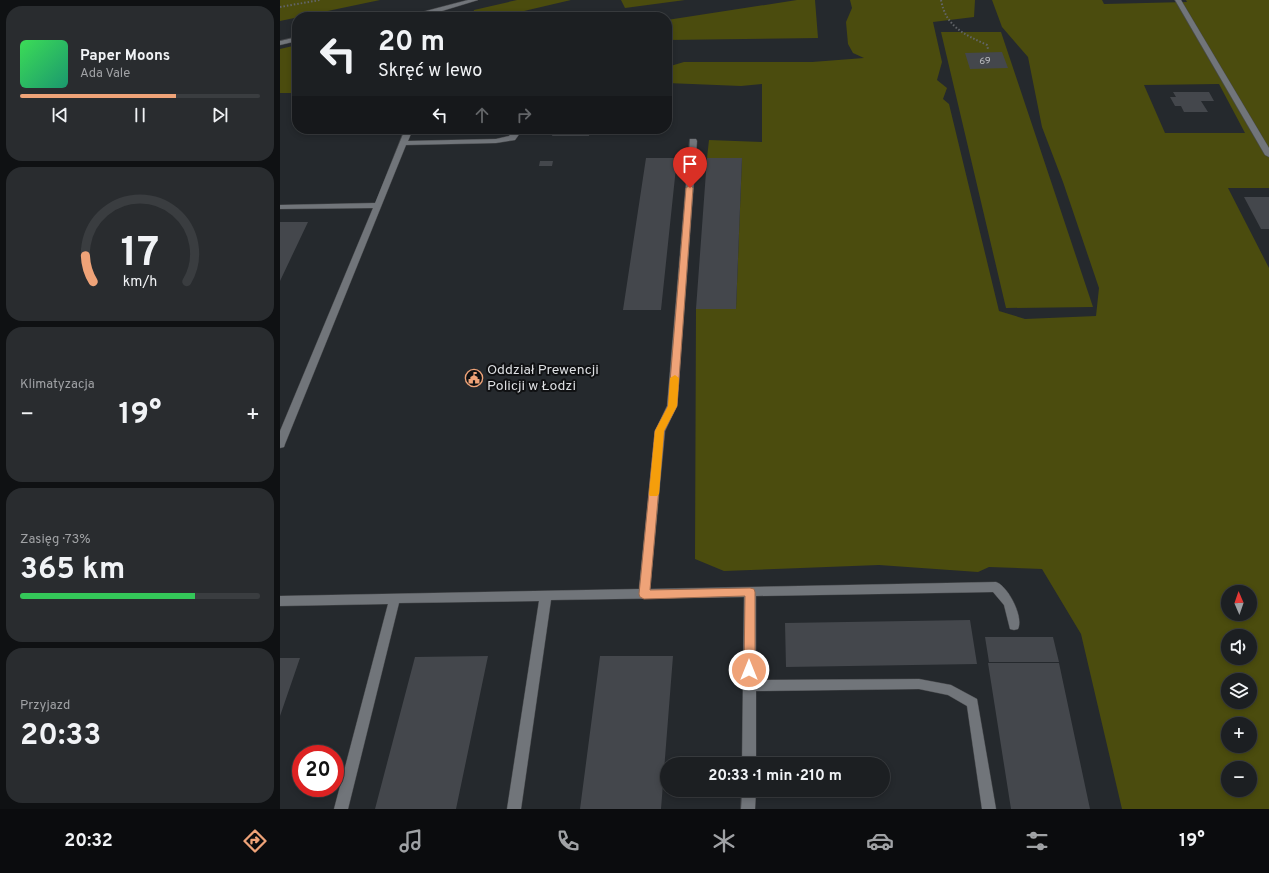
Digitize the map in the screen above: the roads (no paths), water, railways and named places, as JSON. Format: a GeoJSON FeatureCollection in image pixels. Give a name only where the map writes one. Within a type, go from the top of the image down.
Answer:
{"type":"FeatureCollection","features":[{"type":"Feature","properties":{"kind":"lane"},"geometry":{"type":"LineString","coordinates":[[432,12],[475,0]]}},
{"type":"Feature","properties":{"kind":"lane"},"geometry":{"type":"LineString","coordinates":[[1178,0],[1269,155]]}},
{"type":"Feature","properties":{"kind":"lane"},"geometry":{"type":"LineString","coordinates":[[280,43],[292,40]]}},
{"type":"Feature","properties":{"kind":"lane"},"geometry":{"type":"LineString","coordinates":[[280,444],[407,134]]}},
{"type":"Feature","properties":{"kind":"lane"},"geometry":{"type":"LineString","coordinates":[[403,143],[496,141],[512,138],[515,134]]}},
{"type":"Feature","properties":{"kind":"lane"},"geometry":{"type":"LineString","coordinates":[[644,594],[660,431],[672,406],[693,141]]}},
{"type":"Feature","properties":{"kind":"lane"},"geometry":{"type":"LineString","coordinates":[[280,206],[378,205]]}},
{"type":"Feature","properties":{"kind":"lane"},"geometry":{"type":"LineString","coordinates":[[280,601],[996,587],[1009,603],[1014,625]]}},
{"type":"Feature","properties":{"kind":"lane"},"geometry":{"type":"LineString","coordinates":[[749,757],[750,592]]}},
{"type":"Feature","properties":{"kind":"lane"},"geometry":{"type":"LineString","coordinates":[[514,809],[546,596]]}},
{"type":"Feature","properties":{"kind":"lane"},"geometry":{"type":"LineString","coordinates":[[341,809],[395,598]]}},
{"type":"Feature","properties":{"kind":"lane"},"geometry":{"type":"LineString","coordinates":[[749,686],[919,684],[951,690],[973,703],[989,809]]}},
{"type":"Feature","properties":{"kind":"lane"},"geometry":{"type":"LineString","coordinates":[[748,797],[748,809]]}},
{"type":"Feature","properties":{"kind":"place","name":"Oddział Prewencji Policji w Łodzi"},"geometry":{"type":"Point","coordinates":[474,378]}}]}
